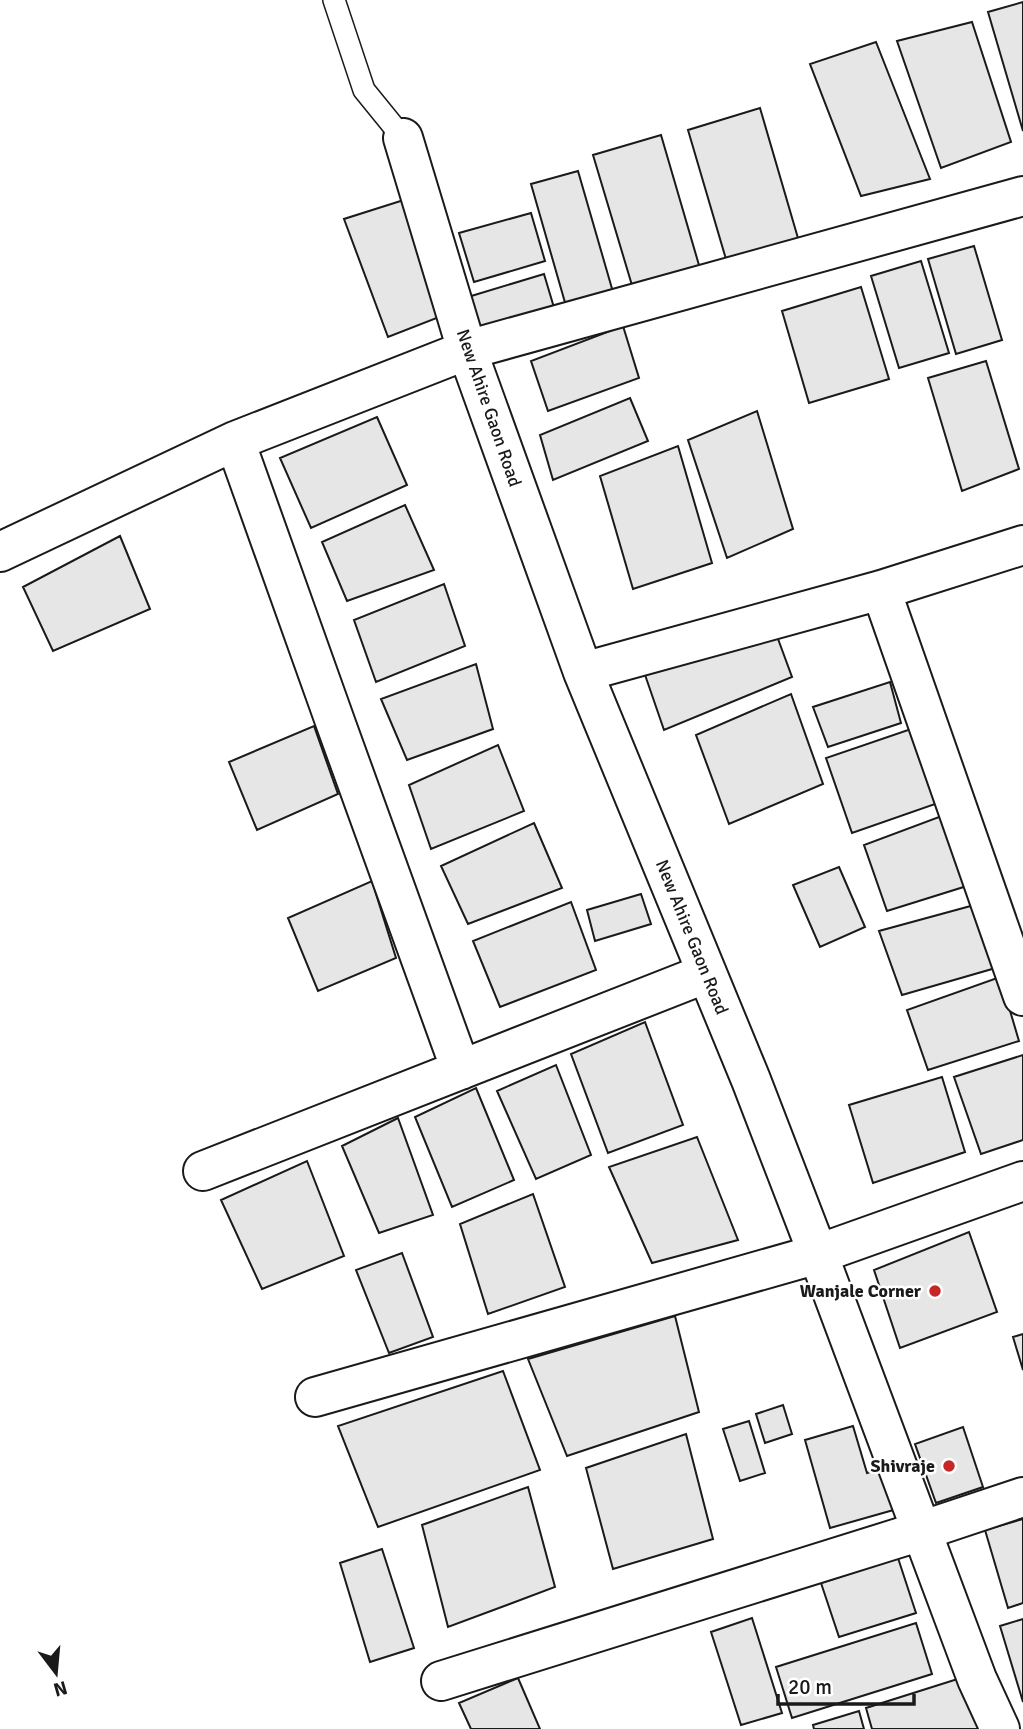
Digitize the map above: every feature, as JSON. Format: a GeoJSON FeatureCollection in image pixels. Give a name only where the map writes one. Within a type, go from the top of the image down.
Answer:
{"type":"FeatureCollection","features":[{"type":"Feature","properties":{"kind":"street","name":"New Ahire Gaon Road"},"geometry":{"type":"LineString","coordinates":[[402,138],[467,351],[583,671],[751,1080],[977,1679],[1000,1729]]}},
{"type":"Feature","properties":{"kind":"street"},"geometry":{"type":"LineString","coordinates":[[0,552],[235,441],[467,351],[1023,196]]}},
{"type":"Feature","properties":{"kind":"street"},"geometry":{"type":"LineString","coordinates":[[235,441],[461,1070]]}},
{"type":"Feature","properties":{"kind":"street"},"geometry":{"type":"LineString","coordinates":[[583,671],[881,590],[1023,545]]}},
{"type":"Feature","properties":{"kind":"street"},"geometry":{"type":"LineString","coordinates":[[881,590],[1023,996]]}},
{"type":"Feature","properties":{"kind":"street"},"geometry":{"type":"LineString","coordinates":[[203,1171],[707,974]]}},
{"type":"Feature","properties":{"kind":"street"},"geometry":{"type":"LineString","coordinates":[[315,1397],[818,1254],[1023,1181]]}},
{"type":"Feature","properties":{"kind":"street"},"geometry":{"type":"LineString","coordinates":[[441,1681],[1023,1497]]}},
{"type":"Feature","properties":{"kind":"lane"},"geometry":{"type":"LineString","coordinates":[[334,0],[364,90],[402,138]]}},
{"type":"Feature","properties":{"kind":"building"},"geometry":{"type":"Polygon","coordinates":[[[1023,2],[1023,131],[988,12],[1023,2]]]}},
{"type":"Feature","properties":{"kind":"building"},"geometry":{"type":"Polygon","coordinates":[[[972,22],[1011,142],[941,168],[897,41],[972,22]]]}},
{"type":"Feature","properties":{"kind":"building"},"geometry":{"type":"Polygon","coordinates":[[[876,42],[930,179],[861,196],[810,64],[876,42]]]}},
{"type":"Feature","properties":{"kind":"building"},"geometry":{"type":"Polygon","coordinates":[[[760,108],[800,245],[728,266],[688,130],[760,108]]]}},
{"type":"Feature","properties":{"kind":"building"},"geometry":{"type":"Polygon","coordinates":[[[661,135],[701,272],[634,292],[593,155],[661,135]]]}},
{"type":"Feature","properties":{"kind":"building"},"geometry":{"type":"Polygon","coordinates":[[[578,171],[615,299],[568,313],[531,184],[578,171]]]}},
{"type":"Feature","properties":{"kind":"building"},"geometry":{"type":"Polygon","coordinates":[[[410,198],[447,314],[388,337],[344,219],[410,198]]]}},
{"type":"Feature","properties":{"kind":"building"},"geometry":{"type":"Polygon","coordinates":[[[531,213],[545,261],[474,282],[459,233],[531,213]]]}},
{"type":"Feature","properties":{"kind":"building"},"geometry":{"type":"Polygon","coordinates":[[[974,246],[1002,340],[956,354],[928,259],[974,246]]]}},
{"type":"Feature","properties":{"kind":"building"},"geometry":{"type":"Polygon","coordinates":[[[921,261],[949,353],[899,368],[871,276],[921,261]]]}},
{"type":"Feature","properties":{"kind":"building"},"geometry":{"type":"Polygon","coordinates":[[[544,274],[558,321],[482,344],[468,297],[544,274]]]}},
{"type":"Feature","properties":{"kind":"building"},"geometry":{"type":"Polygon","coordinates":[[[861,287],[889,379],[809,403],[782,311],[861,287]]]}},
{"type":"Feature","properties":{"kind":"building"},"geometry":{"type":"Polygon","coordinates":[[[623,326],[639,378],[548,411],[531,361],[623,326]]]}},
{"type":"Feature","properties":{"kind":"building"},"geometry":{"type":"Polygon","coordinates":[[[986,361],[1019,469],[962,491],[928,378],[986,361]]]}},
{"type":"Feature","properties":{"kind":"building"},"geometry":{"type":"Polygon","coordinates":[[[630,398],[648,441],[553,480],[540,435],[630,398]]]}},
{"type":"Feature","properties":{"kind":"building"},"geometry":{"type":"Polygon","coordinates":[[[757,411],[793,529],[727,558],[688,440],[757,411]]]}},
{"type":"Feature","properties":{"kind":"building"},"geometry":{"type":"Polygon","coordinates":[[[377,417],[407,485],[311,528],[280,458],[377,417]]]}},
{"type":"Feature","properties":{"kind":"building"},"geometry":{"type":"Polygon","coordinates":[[[678,446],[712,563],[633,589],[600,476],[678,446]]]}},
{"type":"Feature","properties":{"kind":"building"},"geometry":{"type":"Polygon","coordinates":[[[405,505],[434,570],[347,601],[322,542],[405,505]]]}},
{"type":"Feature","properties":{"kind":"building"},"geometry":{"type":"Polygon","coordinates":[[[120,536],[150,609],[53,651],[23,587],[120,536]]]}},
{"type":"Feature","properties":{"kind":"building"},"geometry":{"type":"Polygon","coordinates":[[[444,584],[465,646],[376,682],[354,620],[444,584]]]}},
{"type":"Feature","properties":{"kind":"building"},"geometry":{"type":"Polygon","coordinates":[[[774,628],[792,677],[664,730],[643,669],[774,628]]]}},
{"type":"Feature","properties":{"kind":"building"},"geometry":{"type":"Polygon","coordinates":[[[476,664],[493,729],[407,760],[381,699],[476,664]]]}},
{"type":"Feature","properties":{"kind":"building"},"geometry":{"type":"Polygon","coordinates":[[[890,682],[901,723],[828,747],[813,707],[890,682]]]}},
{"type":"Feature","properties":{"kind":"building"},"geometry":{"type":"Polygon","coordinates":[[[791,694],[823,784],[729,824],[696,735],[791,694]]]}},
{"type":"Feature","properties":{"kind":"building"},"geometry":{"type":"Polygon","coordinates":[[[314,726],[338,794],[257,830],[229,762],[314,726]]]}},
{"type":"Feature","properties":{"kind":"building"},"geometry":{"type":"Polygon","coordinates":[[[914,728],[941,802],[852,833],[826,758],[914,728]]]}},
{"type":"Feature","properties":{"kind":"building"},"geometry":{"type":"Polygon","coordinates":[[[498,745],[524,811],[431,849],[409,785],[498,745]]]}},
{"type":"Feature","properties":{"kind":"building"},"geometry":{"type":"Polygon","coordinates":[[[947,814],[970,885],[887,911],[864,845],[947,814]]]}},
{"type":"Feature","properties":{"kind":"building"},"geometry":{"type":"Polygon","coordinates":[[[534,823],[562,888],[468,924],[441,866],[534,823]]]}},
{"type":"Feature","properties":{"kind":"building"},"geometry":{"type":"Polygon","coordinates":[[[839,867],[865,927],[820,947],[793,885],[839,867]]]}},
{"type":"Feature","properties":{"kind":"building"},"geometry":{"type":"Polygon","coordinates":[[[372,881],[396,958],[318,991],[288,918],[372,881]]]}},
{"type":"Feature","properties":{"kind":"building"},"geometry":{"type":"Polygon","coordinates":[[[641,894],[651,924],[595,941],[587,910],[641,894]]]}},
{"type":"Feature","properties":{"kind":"building"},"geometry":{"type":"Polygon","coordinates":[[[571,902],[596,970],[500,1007],[473,941],[571,902]]]}},
{"type":"Feature","properties":{"kind":"building"},"geometry":{"type":"Polygon","coordinates":[[[978,904],[999,967],[902,995],[879,931],[978,904]]]}},
{"type":"Feature","properties":{"kind":"building"},"geometry":{"type":"Polygon","coordinates":[[[1000,977],[1019,1041],[928,1070],[907,1010],[1000,977]]]}},
{"type":"Feature","properties":{"kind":"building"},"geometry":{"type":"Polygon","coordinates":[[[645,1022],[683,1125],[608,1153],[571,1054],[645,1022]]]}},
{"type":"Feature","properties":{"kind":"building"},"geometry":{"type":"Polygon","coordinates":[[[1023,1055],[1023,1140],[981,1154],[954,1077],[1023,1055]]]}},
{"type":"Feature","properties":{"kind":"building"},"geometry":{"type":"Polygon","coordinates":[[[556,1065],[591,1155],[536,1179],[497,1091],[556,1065]]]}},
{"type":"Feature","properties":{"kind":"building"},"geometry":{"type":"Polygon","coordinates":[[[942,1077],[965,1152],[873,1183],[849,1105],[942,1077]]]}},
{"type":"Feature","properties":{"kind":"building"},"geometry":{"type":"Polygon","coordinates":[[[476,1088],[514,1180],[452,1207],[415,1117],[476,1088]]]}},
{"type":"Feature","properties":{"kind":"building"},"geometry":{"type":"Polygon","coordinates":[[[398,1118],[433,1215],[379,1233],[342,1146],[398,1118]]]}},
{"type":"Feature","properties":{"kind":"building"},"geometry":{"type":"Polygon","coordinates":[[[697,1137],[738,1240],[652,1263],[609,1167],[697,1137]]]}},
{"type":"Feature","properties":{"kind":"building"},"geometry":{"type":"Polygon","coordinates":[[[307,1161],[344,1256],[262,1289],[221,1200],[307,1161]]]}},
{"type":"Feature","properties":{"kind":"building"},"geometry":{"type":"Polygon","coordinates":[[[533,1194],[565,1287],[488,1314],[460,1224],[533,1194]]]}},
{"type":"Feature","properties":{"kind":"building","name":"Wanjale Corner"},"geometry":{"type":"Polygon","coordinates":[[[969,1232],[997,1312],[900,1348],[874,1270],[969,1232]]]}},
{"type":"Feature","properties":{"kind":"building"},"geometry":{"type":"Polygon","coordinates":[[[402,1253],[433,1337],[389,1353],[356,1270],[402,1253]]]}},
{"type":"Feature","properties":{"kind":"building"},"geometry":{"type":"Polygon","coordinates":[[[675,1316],[699,1412],[567,1456],[528,1359],[675,1316]]]}},
{"type":"Feature","properties":{"kind":"building"},"geometry":{"type":"Polygon","coordinates":[[[1023,1334],[1023,1370],[1013,1337],[1023,1334]]]}},
{"type":"Feature","properties":{"kind":"building"},"geometry":{"type":"Polygon","coordinates":[[[503,1371],[540,1470],[378,1527],[338,1426],[503,1371]]]}},
{"type":"Feature","properties":{"kind":"building"},"geometry":{"type":"Polygon","coordinates":[[[783,1405],[792,1434],[765,1443],[756,1414],[783,1405]]]}},
{"type":"Feature","properties":{"kind":"building"},"geometry":{"type":"Polygon","coordinates":[[[749,1421],[765,1473],[740,1481],[723,1429],[749,1421]]]}},
{"type":"Feature","properties":{"kind":"building"},"geometry":{"type":"Polygon","coordinates":[[[853,1426],[867,1473],[885,1468],[897,1509],[830,1528],[805,1440],[853,1426]]]}},
{"type":"Feature","properties":{"kind":"building","name":"Shivraje"},"geometry":{"type":"Polygon","coordinates":[[[963,1427],[983,1487],[936,1503],[915,1444],[963,1427]]]}},
{"type":"Feature","properties":{"kind":"building"},"geometry":{"type":"Polygon","coordinates":[[[686,1434],[713,1539],[613,1569],[586,1468],[686,1434]]]}},
{"type":"Feature","properties":{"kind":"building"},"geometry":{"type":"Polygon","coordinates":[[[528,1487],[555,1587],[448,1627],[422,1525],[528,1487]]]}},
{"type":"Feature","properties":{"kind":"building"},"geometry":{"type":"Polygon","coordinates":[[[1023,1519],[1023,1603],[1008,1608],[985,1530],[1023,1519]]]}},
{"type":"Feature","properties":{"kind":"building"},"geometry":{"type":"Polygon","coordinates":[[[382,1549],[414,1648],[370,1662],[340,1563],[382,1549]]]}},
{"type":"Feature","properties":{"kind":"building"},"geometry":{"type":"Polygon","coordinates":[[[898,1558],[916,1613],[839,1637],[821,1583],[898,1558]]]}},
{"type":"Feature","properties":{"kind":"building"},"geometry":{"type":"Polygon","coordinates":[[[752,1618],[782,1713],[741,1725],[711,1632],[752,1618]]]}},
{"type":"Feature","properties":{"kind":"building"},"geometry":{"type":"Polygon","coordinates":[[[1023,1619],[1023,1702],[1000,1626],[1023,1619]]]}},
{"type":"Feature","properties":{"kind":"building"},"geometry":{"type":"Polygon","coordinates":[[[916,1623],[932,1674],[792,1718],[776,1667],[916,1623]]]}},
{"type":"Feature","properties":{"kind":"building"},"geometry":{"type":"Polygon","coordinates":[[[967,1676],[984,1729],[872,1729],[866,1708],[967,1676]]]}},
{"type":"Feature","properties":{"kind":"building"},"geometry":{"type":"Polygon","coordinates":[[[518,1678],[540,1729],[471,1729],[459,1703],[518,1678]]]}},
{"type":"Feature","properties":{"kind":"building"},"geometry":{"type":"Polygon","coordinates":[[[859,1711],[864,1729],[814,1729],[813,1725],[859,1711]]]}},
{"type":"Feature","properties":{"kind":"place","name":"Wanjale Corner"},"geometry":{"type":"Point","coordinates":[935,1291]}},
{"type":"Feature","properties":{"kind":"place","name":"Shivraje"},"geometry":{"type":"Point","coordinates":[949,1466]}}]}
